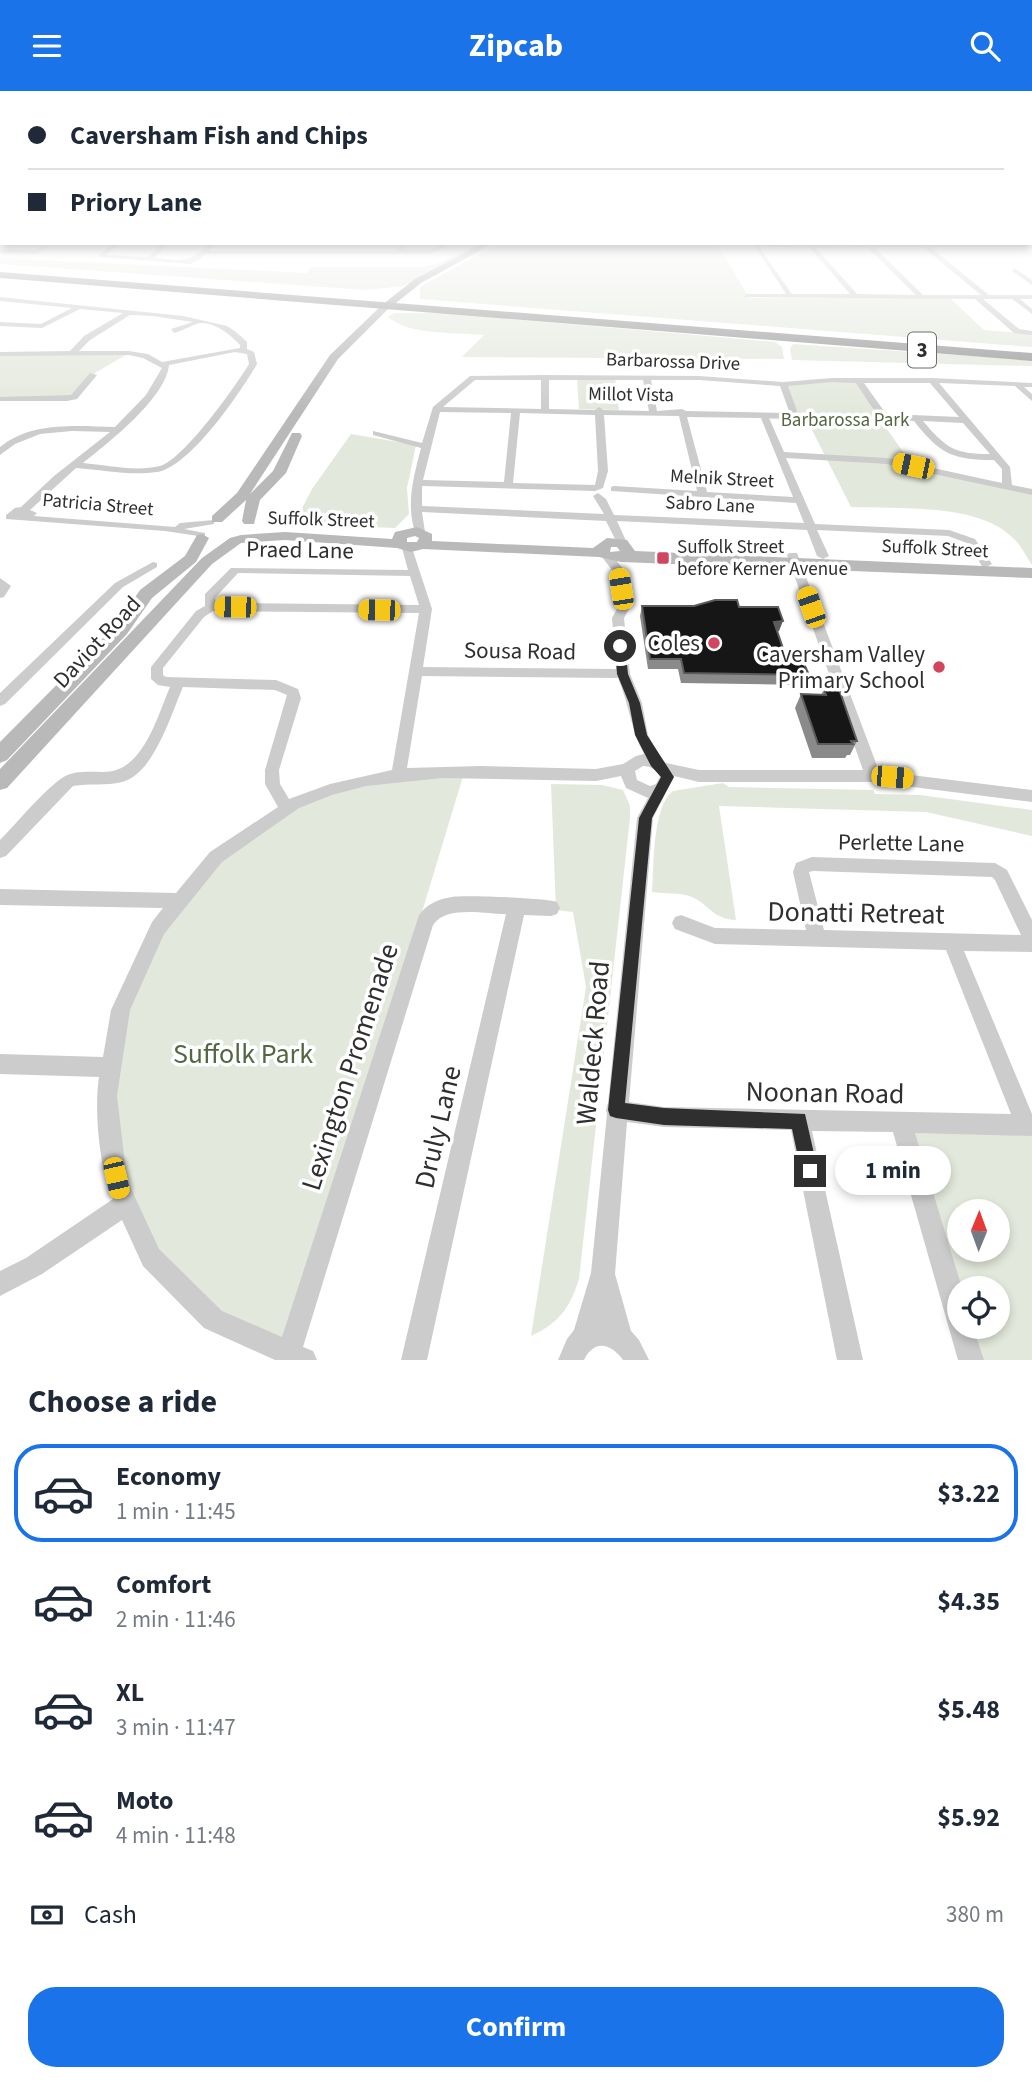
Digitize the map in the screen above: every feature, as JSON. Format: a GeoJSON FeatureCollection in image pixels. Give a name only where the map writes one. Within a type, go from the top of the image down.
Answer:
{"type":"FeatureCollection","features":[{"type":"Feature","properties":{"kind":"highway","name":"3"},"geometry":{"type":"LineString","coordinates":[[266,295],[364,303],[425,302],[1032,357]]}},
{"type":"Feature","properties":{"kind":"highway","name":"3"},"geometry":{"type":"LineString","coordinates":[[324,295],[459,311],[757,332]]}},
{"type":"Feature","properties":{"kind":"highway"},"geometry":{"type":"LineString","coordinates":[[419,295],[425,302]]}},
{"type":"Feature","properties":{"kind":"highway"},"geometry":{"type":"LineString","coordinates":[[364,303],[371,307],[365,324]]}},
{"type":"Feature","properties":{"kind":"highway","name":"3"},"geometry":{"type":"LineString","coordinates":[[811,337],[1032,349]]}},
{"type":"Feature","properties":{"kind":"main road"},"geometry":{"type":"LineString","coordinates":[[395,303],[405,295]]}},
{"type":"Feature","properties":{"kind":"main road"},"geometry":{"type":"LineString","coordinates":[[395,303],[406,295]]}},
{"type":"Feature","properties":{"kind":"street"},"geometry":{"type":"LineString","coordinates":[[746,296],[1032,297]]}},
{"type":"Feature","properties":{"kind":"street"},"geometry":{"type":"LineString","coordinates":[[977,297],[1017,331],[1032,333]]}},
{"type":"Feature","properties":{"kind":"street"},"geometry":{"type":"LineString","coordinates":[[1014,297],[1032,311]]}},
{"type":"Feature","properties":{"kind":"street"},"geometry":{"type":"LineString","coordinates":[[0,299],[130,313],[150,312],[190,319],[232,332],[244,344],[243,350]]}},
{"type":"Feature","properties":{"kind":"street","name":"Daviot Road"},"geometry":{"type":"LineString","coordinates":[[0,755],[121,630],[146,594],[191,559],[208,529],[242,496],[327,366],[365,324],[395,303]]}},
{"type":"Feature","properties":{"kind":"street"},"geometry":{"type":"LineString","coordinates":[[208,529],[218,544],[238,540],[249,532],[253,499],[279,473],[289,447],[338,369],[395,303]]}},
{"type":"Feature","properties":{"kind":"street"},"geometry":{"type":"LineString","coordinates":[[0,324],[42,326],[82,306]]}},
{"type":"Feature","properties":{"kind":"street"},"geometry":{"type":"LineString","coordinates":[[72,354],[87,338],[130,313]]}},
{"type":"Feature","properties":{"kind":"street"},"geometry":{"type":"LineString","coordinates":[[174,331],[196,323]]}},
{"type":"Feature","properties":{"kind":"street"},"geometry":{"type":"LineString","coordinates":[[0,354],[129,353],[164,364],[243,350],[250,352],[253,364],[244,383],[172,464],[155,469],[75,465]]}},
{"type":"Feature","properties":{"kind":"street"},"geometry":{"type":"LineString","coordinates":[[27,513],[75,465],[119,430],[162,378],[164,364]]}},
{"type":"Feature","properties":{"kind":"street"},"geometry":{"type":"LineString","coordinates":[[0,398],[67,399],[74,397],[93,375]]}},
{"type":"Feature","properties":{"kind":"street"},"geometry":{"type":"LineString","coordinates":[[545,377],[545,409]]}},
{"type":"Feature","properties":{"kind":"street"},"geometry":{"type":"LineString","coordinates":[[647,378],[653,411]]}},
{"type":"Feature","properties":{"kind":"street","name":"Barbarossa Drive"},"geometry":{"type":"LineString","coordinates":[[436,409],[470,379],[647,378],[783,384],[932,380],[1032,385]]}},
{"type":"Feature","properties":{"kind":"street"},"geometry":{"type":"LineString","coordinates":[[858,380],[884,415],[918,420],[965,420]]}},
{"type":"Feature","properties":{"kind":"street"},"geometry":{"type":"LineString","coordinates":[[932,380],[1007,469],[1007,487]]}},
{"type":"Feature","properties":{"kind":"street","name":"Millot Vista"},"geometry":{"type":"LineString","coordinates":[[436,409],[793,414],[783,384]]}},
{"type":"Feature","properties":{"kind":"street"},"geometry":{"type":"LineString","coordinates":[[1017,384],[1032,399]]}},
{"type":"Feature","properties":{"kind":"street"},"geometry":{"type":"LineString","coordinates":[[399,773],[426,609],[413,540],[417,483],[424,446],[436,409]]}},
{"type":"Feature","properties":{"kind":"street"},"geometry":{"type":"LineString","coordinates":[[508,487],[516,409]]}},
{"type":"Feature","properties":{"kind":"street"},"geometry":{"type":"LineString","coordinates":[[599,410],[605,491],[615,552]]}},
{"type":"Feature","properties":{"kind":"street"},"geometry":{"type":"LineString","coordinates":[[682,412],[703,495]]}},
{"type":"Feature","properties":{"kind":"street"},"geometry":{"type":"LineString","coordinates":[[764,415],[823,556]]}},
{"type":"Feature","properties":{"kind":"street"},"geometry":{"type":"LineString","coordinates":[[918,420],[944,451],[972,457],[997,457]]}},
{"type":"Feature","properties":{"kind":"street"},"geometry":{"type":"LineString","coordinates":[[0,452],[8,443],[31,434],[119,430]]}},
{"type":"Feature","properties":{"kind":"street"},"geometry":{"type":"LineString","coordinates":[[376,433],[424,446]]}},
{"type":"Feature","properties":{"kind":"street"},"geometry":{"type":"LineString","coordinates":[[781,455],[880,460],[1032,492]]}},
{"type":"Feature","properties":{"kind":"street","name":"Melnik Street"},"geometry":{"type":"LineString","coordinates":[[417,483],[798,500]]}},
{"type":"Feature","properties":{"kind":"street","name":"Patricia Street"},"geometry":{"type":"LineString","coordinates":[[5,516],[13,520],[27,513],[164,528],[208,529]]}},
{"type":"Feature","properties":{"kind":"street"},"geometry":{"type":"LineString","coordinates":[[609,516],[615,552]]}},
{"type":"Feature","properties":{"kind":"street","name":"Sabro Lane"},"geometry":{"type":"LineString","coordinates":[[413,540],[609,516],[954,534],[971,541],[986,564]]}},
{"type":"Feature","properties":{"kind":"street","name":"Suffolk Street"},"geometry":{"type":"LineString","coordinates":[[208,529],[235,517],[291,530],[413,540],[1032,573]]}},
{"type":"Feature","properties":{"kind":"street","name":"Suffolk Street"},"geometry":{"type":"LineString","coordinates":[[238,540],[285,536],[413,540]]}},
{"type":"Feature","properties":{"kind":"street","name":"Daviot Road"},"geometry":{"type":"LineString","coordinates":[[0,782],[207,561],[238,540]]}},
{"type":"Feature","properties":{"kind":"street","name":"Praed Lane"},"geometry":{"type":"LineString","coordinates":[[211,607],[209,597],[235,570],[413,540]]}},
{"type":"Feature","properties":{"kind":"street","name":"Waldeck Road"},"geometry":{"type":"LineString","coordinates":[[615,552],[624,607],[618,618],[622,674],[635,703],[641,735],[659,765]]}},
{"type":"Feature","properties":{"kind":"street","name":"Suffolk Street"},"geometry":{"type":"LineString","coordinates":[[794,559],[823,556],[1032,567]]}},
{"type":"Feature","properties":{"kind":"street"},"geometry":{"type":"LineString","coordinates":[[794,559],[873,776]]}},
{"type":"Feature","properties":{"kind":"street"},"geometry":{"type":"LineString","coordinates":[[0,701],[119,585],[153,565]]}},
{"type":"Feature","properties":{"kind":"street"},"geometry":{"type":"LineString","coordinates":[[0,581],[5,586],[0,594]]}},
{"type":"Feature","properties":{"kind":"street"},"geometry":{"type":"LineString","coordinates":[[286,808],[273,784],[272,770],[294,698],[293,692],[276,685],[163,682],[156,676],[157,667],[200,614],[211,607],[426,609]]}},
{"type":"Feature","properties":{"kind":"street","name":"Sousa Road"},"geometry":{"type":"LineString","coordinates":[[416,671],[622,674]]}},
{"type":"Feature","properties":{"kind":"street"},"geometry":{"type":"LineString","coordinates":[[0,851],[68,782],[78,778],[119,777],[133,771],[142,759],[178,683]]}},
{"type":"Feature","properties":{"kind":"street","name":"Waldeck Road"},"geometry":{"type":"LineString","coordinates":[[571,1352],[603,1273],[645,818],[632,777],[641,735]]}},
{"type":"Feature","properties":{"kind":"street"},"geometry":{"type":"LineString","coordinates":[[632,777],[646,760],[699,776],[873,776],[1032,796]]}},
{"type":"Feature","properties":{"kind":"street"},"geometry":{"type":"LineString","coordinates":[[659,765],[667,777],[662,788]]}},
{"type":"Feature","properties":{"kind":"street"},"geometry":{"type":"LineString","coordinates":[[296,1358],[241,1338],[203,1313],[151,1257],[122,1206],[107,1124],[108,1067],[113,1032],[132,977],[156,930],[177,901],[220,855],[286,808],[336,787],[399,773],[632,777],[662,788],[699,776]]}},
{"type":"Feature","properties":{"kind":"street","name":"Waldeck Road"},"geometry":{"type":"LineString","coordinates":[[645,818],[662,788]]}},
{"type":"Feature","properties":{"kind":"street","name":"Perlette Lane"},"geometry":{"type":"LineString","coordinates":[[817,939],[801,872],[802,867],[812,864],[995,870],[1001,875],[1032,941]]}},
{"type":"Feature","properties":{"kind":"street"},"geometry":{"type":"LineString","coordinates":[[0,897],[177,901]]}},
{"type":"Feature","properties":{"kind":"street","name":"Druly Lane"},"geometry":{"type":"LineString","coordinates":[[414,1360],[517,906]]}},
{"type":"Feature","properties":{"kind":"street","name":"Lexington Promenade"},"geometry":{"type":"LineString","coordinates":[[296,1358],[425,921],[432,911],[441,907],[551,908]]}},
{"type":"Feature","properties":{"kind":"street","name":"Donatti Retreat"},"geometry":{"type":"LineString","coordinates":[[681,923],[715,936],[1032,941]]}},
{"type":"Feature","properties":{"kind":"street"},"geometry":{"type":"LineString","coordinates":[[952,941],[1029,1125]]}},
{"type":"Feature","properties":{"kind":"street"},"geometry":{"type":"LineString","coordinates":[[0,1064],[108,1067]]}},
{"type":"Feature","properties":{"kind":"street","name":"Noonan Road"},"geometry":{"type":"LineString","coordinates":[[616,1110],[664,1117],[1029,1125]]}},
{"type":"Feature","properties":{"kind":"street"},"geometry":{"type":"LineString","coordinates":[[799,1120],[850,1360]]}},
{"type":"Feature","properties":{"kind":"street"},"geometry":{"type":"LineString","coordinates":[[901,1123],[947,1278]]}},
{"type":"Feature","properties":{"kind":"street"},"geometry":{"type":"LineString","coordinates":[[0,1284],[34,1266],[122,1206]]}},
{"type":"Feature","properties":{"kind":"street","name":"Waldeck Road"},"geometry":{"type":"LineString","coordinates":[[603,1273],[634,1353]]}},
{"type":"Feature","properties":{"kind":"street"},"geometry":{"type":"LineString","coordinates":[[571,1352],[603,1330],[634,1353]]}},
{"type":"Feature","properties":{"kind":"street"},"geometry":{"type":"LineString","coordinates":[[965,1339],[971,1360]]}},
{"type":"Feature","properties":{"kind":"green space"},"geometry":{"type":"Polygon","coordinates":[[[420,295],[950,298],[984,330],[1032,334],[1032,347],[420,299],[420,295]]]}},
{"type":"Feature","properties":{"kind":"green space"},"geometry":{"type":"Polygon","coordinates":[[[394,313],[443,313],[775,342],[782,347],[784,359],[462,357],[484,335],[434,332],[408,327],[388,317],[394,313]]]}},
{"type":"Feature","properties":{"kind":"green space"},"geometry":{"type":"Polygon","coordinates":[[[793,344],[1032,360],[1032,366],[792,360],[790,349],[793,344]]]}},
{"type":"Feature","properties":{"kind":"green space"},"geometry":{"type":"Polygon","coordinates":[[[129,353],[95,373],[74,397],[0,398],[0,354],[129,353]]]}},
{"type":"Feature","properties":{"kind":"green space"},"geometry":{"type":"Polygon","coordinates":[[[577,377],[615,378],[619,410],[579,409],[577,377]]]}},
{"type":"Feature","properties":{"kind":"green space","name":"Barbarossa Park"},"geometry":{"type":"Polygon","coordinates":[[[858,380],[888,417],[882,422],[913,466],[1032,492],[1032,565],[1013,538],[980,519],[936,510],[851,507],[807,420],[766,419],[764,416],[791,415],[783,384],[858,380]]]}},
{"type":"Feature","properties":{"kind":"green space"},"geometry":{"type":"Polygon","coordinates":[[[351,434],[416,445],[407,488],[409,514],[395,528],[294,524],[312,489],[351,434]]]}},
{"type":"Feature","properties":{"kind":"green space","name":"Suffolk Park"},"geometry":{"type":"Polygon","coordinates":[[[464,773],[288,1356],[241,1338],[133,1229],[106,1100],[143,953],[242,836],[336,787],[464,773]]]}},
{"type":"Feature","properties":{"kind":"green space"},"geometry":{"type":"Polygon","coordinates":[[[723,783],[729,787],[873,790],[875,794],[920,795],[1032,810],[1032,836],[926,812],[719,806],[736,920],[728,919],[688,895],[652,892],[655,838],[666,799],[673,791],[723,783]]]}},
{"type":"Feature","properties":{"kind":"green space"},"geometry":{"type":"Polygon","coordinates":[[[551,784],[602,785],[623,790],[630,806],[630,818],[579,1279],[572,1298],[562,1313],[549,1326],[531,1336],[586,987],[573,912],[556,910],[551,784]]]}},
{"type":"Feature","properties":{"kind":"green space"},"geometry":{"type":"Polygon","coordinates":[[[901,1123],[1032,1125],[1032,1360],[971,1360],[965,1339],[1010,1339],[1010,1276],[955,1276],[950,1262],[1010,1262],[1010,1199],[947,1199],[947,1254],[901,1123]]]}},
{"type":"Feature","properties":{"kind":"building"},"geometry":{"type":"Polygon","coordinates":[[[715,600],[737,600],[739,607],[778,607],[783,621],[774,622],[786,657],[801,657],[809,675],[684,673],[681,659],[650,659],[642,606],[694,606],[715,600]]]}},
{"type":"Feature","properties":{"kind":"building"},"geometry":{"type":"Polygon","coordinates":[[[824,689],[839,689],[857,741],[851,741],[853,744],[818,744],[801,694],[826,695],[824,689]]]}},
{"type":"Feature","properties":{"kind":"place","name":"Suffolk Street before Kerner Avenue"},"geometry":{"type":"Point","coordinates":[663,558]}},
{"type":"Feature","properties":{"kind":"place","name":"Coles"},"geometry":{"type":"Point","coordinates":[714,643]}},
{"type":"Feature","properties":{"kind":"place","name":"Caversham Valley Primary School"},"geometry":{"type":"Point","coordinates":[939,667]}},
{"type":"Feature","properties":{"kind":"route"},"geometry":{"type":"LineString","coordinates":[[620,646],[622,674],[635,703],[641,735],[655,762],[666,772],[667,782],[659,790],[645,818],[616,1110],[664,1117],[799,1120],[810,1171]]}}]}
